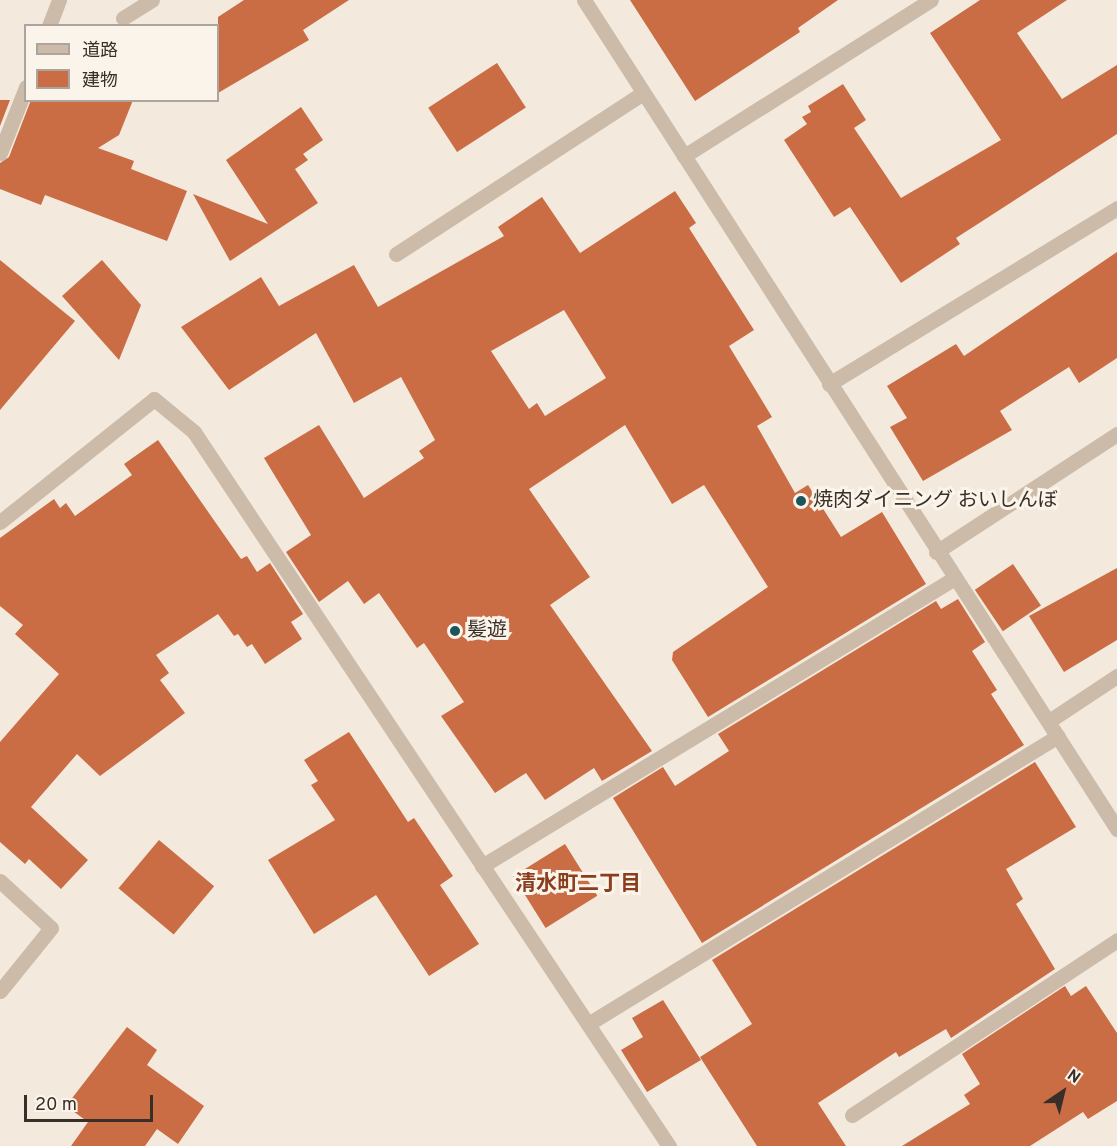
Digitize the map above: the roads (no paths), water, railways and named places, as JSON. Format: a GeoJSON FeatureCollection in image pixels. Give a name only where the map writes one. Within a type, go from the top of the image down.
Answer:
{"type":"FeatureCollection","features":[{"type":"Feature","properties":{"kind":"street"},"geometry":{"type":"LineString","coordinates":[[50,24],[59,0]]}},
{"type":"Feature","properties":{"kind":"street"},"geometry":{"type":"LineString","coordinates":[[123,18],[152,0]]}},
{"type":"Feature","properties":{"kind":"street"},"geometry":{"type":"LineString","coordinates":[[584,0],[953,579],[1049,721],[1117,829]]}},
{"type":"Feature","properties":{"kind":"street"},"geometry":{"type":"LineString","coordinates":[[684,156],[931,0]]}},
{"type":"Feature","properties":{"kind":"street"},"geometry":{"type":"LineString","coordinates":[[0,153],[24,92]]}},
{"type":"Feature","properties":{"kind":"street"},"geometry":{"type":"LineString","coordinates":[[396,254],[643,93]]}},
{"type":"Feature","properties":{"kind":"street"},"geometry":{"type":"LineString","coordinates":[[829,384],[1117,208]]}},
{"type":"Feature","properties":{"kind":"street"},"geometry":{"type":"LineString","coordinates":[[0,522],[154,399],[194,432],[669,1146]]}},
{"type":"Feature","properties":{"kind":"street"},"geometry":{"type":"LineString","coordinates":[[936,552],[1117,434]]}},
{"type":"Feature","properties":{"kind":"street"},"geometry":{"type":"LineString","coordinates":[[482,866],[953,579]]}},
{"type":"Feature","properties":{"kind":"street"},"geometry":{"type":"LineString","coordinates":[[1049,721],[1117,676]]}},
{"type":"Feature","properties":{"kind":"street"},"geometry":{"type":"LineString","coordinates":[[588,1024],[1058,736]]}},
{"type":"Feature","properties":{"kind":"street"},"geometry":{"type":"LineString","coordinates":[[0,881],[51,928],[0,991]]}},
{"type":"Feature","properties":{"kind":"street"},"geometry":{"type":"LineString","coordinates":[[852,1115],[1117,940]]}},
{"type":"Feature","properties":{"kind":"place","name":"焼肉ダイニング おいしんぼ"},"geometry":{"type":"Point","coordinates":[801,501]}},
{"type":"Feature","properties":{"kind":"place","name":"髪遊"},"geometry":{"type":"Point","coordinates":[455,631]}},
{"type":"Feature","properties":{"kind":"district","name":"清水町二丁目"},"geometry":{"type":"Point","coordinates":[578,885]}}]}
